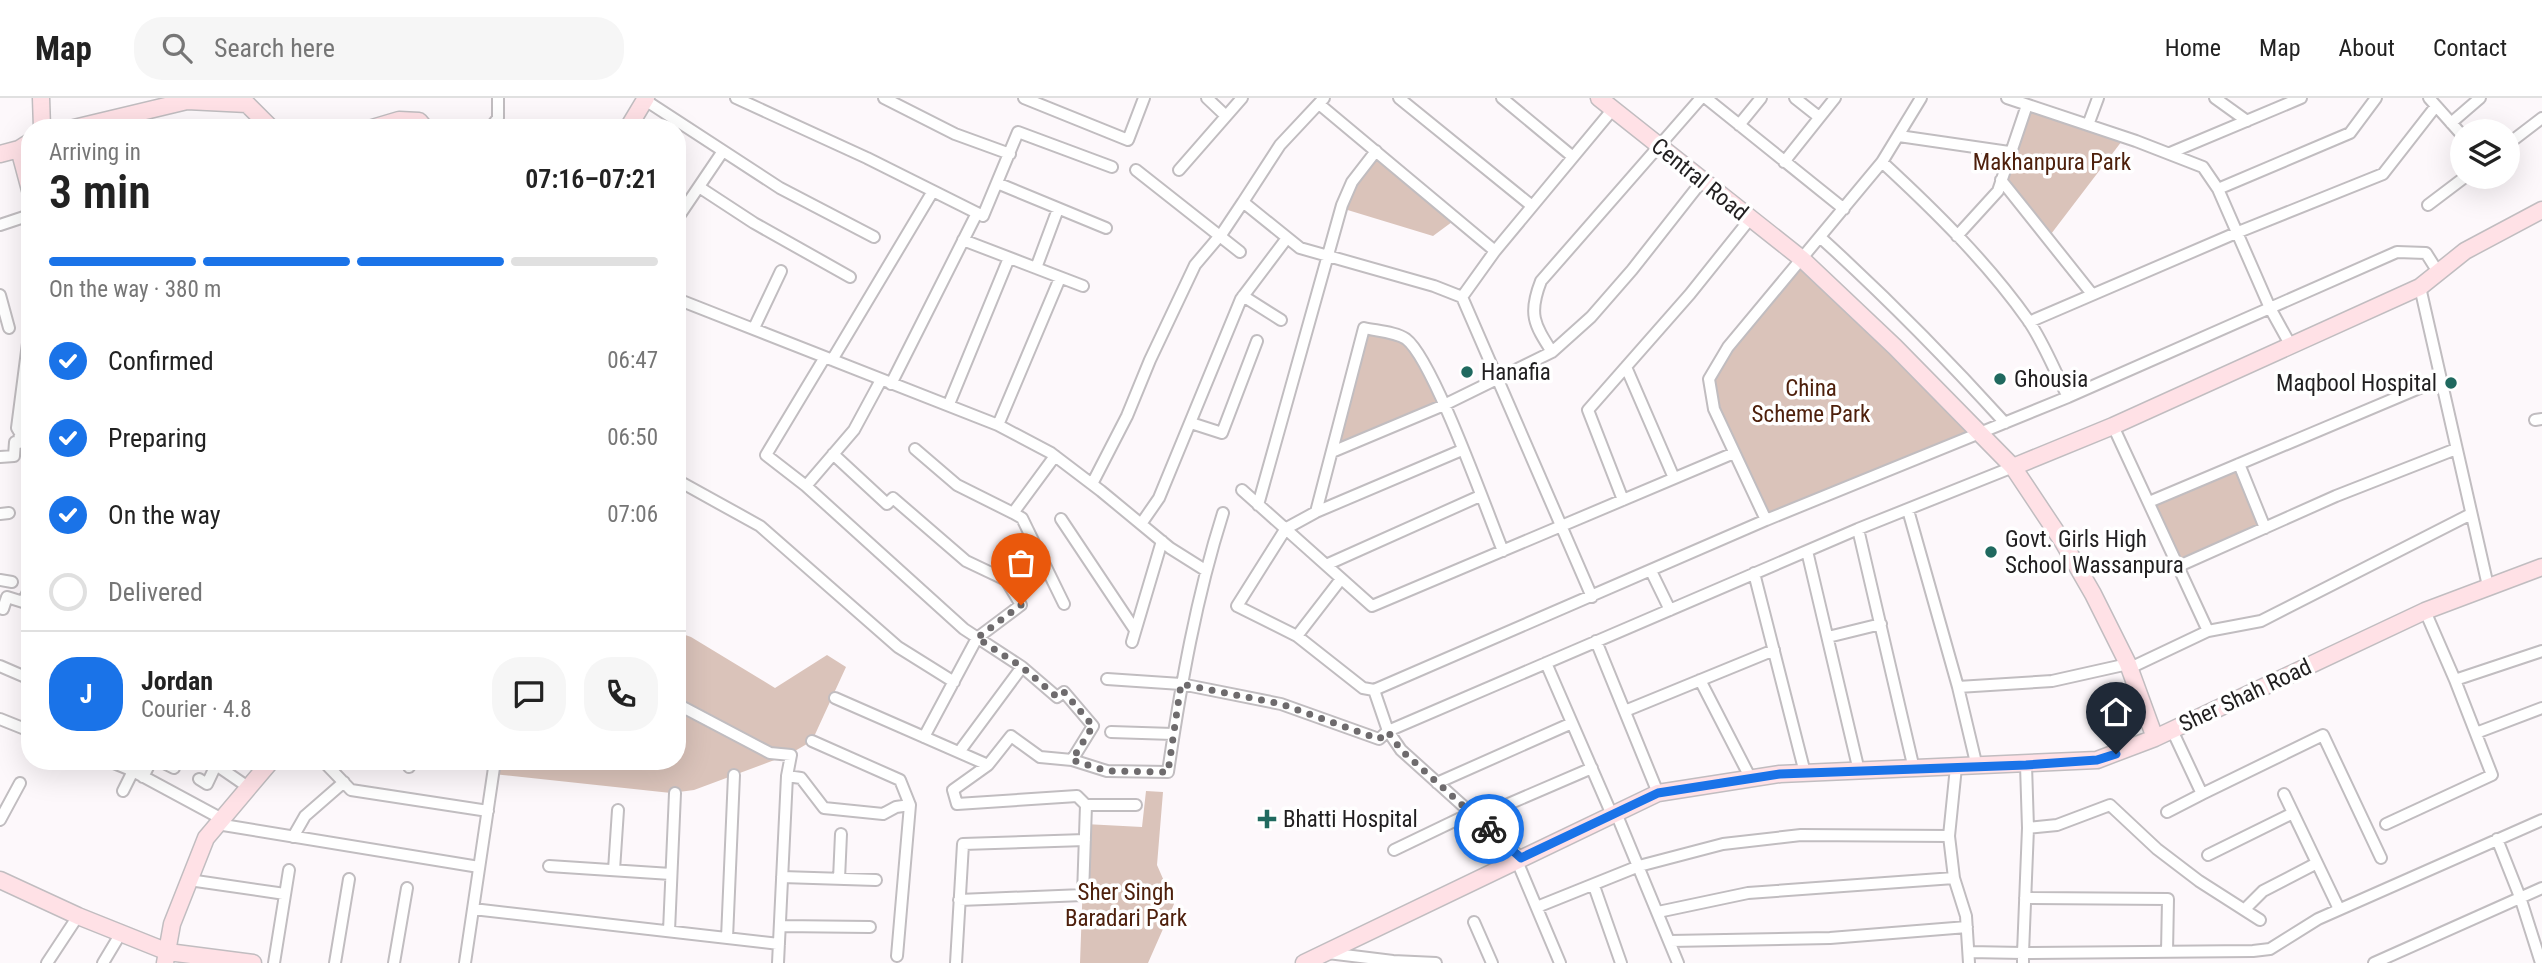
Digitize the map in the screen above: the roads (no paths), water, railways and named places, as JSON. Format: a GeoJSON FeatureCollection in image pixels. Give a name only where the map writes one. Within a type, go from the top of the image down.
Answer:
{"type":"FeatureCollection","features":[{"type":"Feature","properties":{"kind":"main road"},"geometry":{"type":"LineString","coordinates":[[41,98],[42,119]]}},
{"type":"Feature","properties":{"kind":"main road","name":"Central Road"},"geometry":{"type":"LineString","coordinates":[[1599,98],[1802,259],[1895,347],[2013,467],[2087,583],[2129,666],[2155,738]]}},
{"type":"Feature","properties":{"kind":"main road"},"geometry":{"type":"LineString","coordinates":[[634,119],[646,99]]}},
{"type":"Feature","properties":{"kind":"main road"},"geometry":{"type":"LineString","coordinates":[[112,119],[187,101],[247,104],[262,119]]}},
{"type":"Feature","properties":{"kind":"main road"},"geometry":{"type":"LineString","coordinates":[[0,154],[21,146]]}},
{"type":"Feature","properties":{"kind":"main road"},"geometry":{"type":"LineString","coordinates":[[2013,467],[2113,426],[2420,287],[2465,251],[2542,210]]}},
{"type":"Feature","properties":{"kind":"main road","name":"Sher Shah Road"},"geometry":{"type":"LineString","coordinates":[[1304,963],[1658,793],[1805,773],[2097,760],[2155,738],[2426,611],[2542,567]]}},
{"type":"Feature","properties":{"kind":"main road"},"geometry":{"type":"LineString","coordinates":[[167,957],[172,924],[206,838],[263,770]]}},
{"type":"Feature","properties":{"kind":"main road"},"geometry":{"type":"LineString","coordinates":[[0,880],[121,933],[167,957],[253,963]]}},
{"type":"Feature","properties":{"kind":"street"},"geometry":{"type":"LineString","coordinates":[[497,119],[498,98]]}},
{"type":"Feature","properties":{"kind":"street"},"geometry":{"type":"LineString","coordinates":[[736,98],[983,216],[1018,132],[1112,167]]}},
{"type":"Feature","properties":{"kind":"street"},"geometry":{"type":"LineString","coordinates":[[884,98],[955,134],[1010,154]]}},
{"type":"Feature","properties":{"kind":"street"},"geometry":{"type":"LineString","coordinates":[[1024,98],[1128,140],[1144,98]]}},
{"type":"Feature","properties":{"kind":"street"},"geometry":{"type":"LineString","coordinates":[[1207,98],[1226,116]]}},
{"type":"Feature","properties":{"kind":"street"},"geometry":{"type":"LineString","coordinates":[[1179,170],[1242,98]]}},
{"type":"Feature","properties":{"kind":"street"},"geometry":{"type":"LineString","coordinates":[[1399,98],[1532,206]]}},
{"type":"Feature","properties":{"kind":"street"},"geometry":{"type":"LineString","coordinates":[[1502,98],[1573,157]]}},
{"type":"Feature","properties":{"kind":"street"},"geometry":{"type":"LineString","coordinates":[[1552,352],[1534,323],[1535,296],[1541,281],[1703,98],[1844,209]]}},
{"type":"Feature","properties":{"kind":"street"},"geometry":{"type":"LineString","coordinates":[[1739,125],[1761,98]]}},
{"type":"Feature","properties":{"kind":"street"},"geometry":{"type":"LineString","coordinates":[[1795,98],[1819,117]]}},
{"type":"Feature","properties":{"kind":"street"},"geometry":{"type":"LineString","coordinates":[[1784,162],[1835,98]]}},
{"type":"Feature","properties":{"kind":"street"},"geometry":{"type":"LineString","coordinates":[[1766,520],[1714,410],[1709,379],[1728,347],[1882,162],[1922,98]]}},
{"type":"Feature","properties":{"kind":"street"},"geometry":{"type":"LineString","coordinates":[[2007,98],[2170,153],[2203,167],[2218,189],[2270,308],[2291,346]]}},
{"type":"Feature","properties":{"kind":"street"},"geometry":{"type":"LineString","coordinates":[[2088,125],[2098,98]]}},
{"type":"Feature","properties":{"kind":"street"},"geometry":{"type":"LineString","coordinates":[[2215,98],[2247,121]]}},
{"type":"Feature","properties":{"kind":"street"},"geometry":{"type":"LineString","coordinates":[[2170,153],[2301,98]]}},
{"type":"Feature","properties":{"kind":"street"},"geometry":{"type":"LineString","coordinates":[[2218,189],[2350,133],[2375,98]]}},
{"type":"Feature","properties":{"kind":"street"},"geometry":{"type":"LineString","coordinates":[[2456,119],[2480,98]]}},
{"type":"Feature","properties":{"kind":"street"},"geometry":{"type":"LineString","coordinates":[[646,99],[676,119]]}},
{"type":"Feature","properties":{"kind":"street"},"geometry":{"type":"LineString","coordinates":[[1092,484],[1127,416],[1195,265],[1220,235],[1280,145],[1321,101],[1495,251]]}},
{"type":"Feature","properties":{"kind":"street"},"geometry":{"type":"LineString","coordinates":[[2029,322],[2236,233],[2383,174],[2432,102],[2450,122]]}},
{"type":"Feature","properties":{"kind":"street"},"geometry":{"type":"LineString","coordinates":[[1956,236],[1998,191],[2027,105]]}},
{"type":"Feature","properties":{"kind":"street"},"geometry":{"type":"LineString","coordinates":[[1462,297],[1495,251],[1613,109]]}},
{"type":"Feature","properties":{"kind":"street"},"geometry":{"type":"LineString","coordinates":[[2520,135],[2542,118]]}},
{"type":"Feature","properties":{"kind":"street"},"geometry":{"type":"LineString","coordinates":[[686,126],[780,188],[874,237]]}},
{"type":"Feature","properties":{"kind":"street"},"geometry":{"type":"LineString","coordinates":[[1899,136],[2009,152]]}},
{"type":"Feature","properties":{"kind":"street"},"geometry":{"type":"LineString","coordinates":[[686,206],[723,151]]}},
{"type":"Feature","properties":{"kind":"street"},"geometry":{"type":"LineString","coordinates":[[1258,505],[1327,256],[1352,182],[1376,151]]}},
{"type":"Feature","properties":{"kind":"street"},"geometry":{"type":"LineString","coordinates":[[1882,162],[1914,191],[1991,272],[2029,322],[2068,397]]}},
{"type":"Feature","properties":{"kind":"street"},"geometry":{"type":"LineString","coordinates":[[1136,170],[1240,252]]}},
{"type":"Feature","properties":{"kind":"street"},"geometry":{"type":"LineString","coordinates":[[2001,180],[2092,294]]}},
{"type":"Feature","properties":{"kind":"street"},"geometry":{"type":"LineString","coordinates":[[1332,452],[1444,405],[1552,352],[1591,317],[1702,181]]}},
{"type":"Feature","properties":{"kind":"street"},"geometry":{"type":"LineString","coordinates":[[997,183],[1106,228]]}},
{"type":"Feature","properties":{"kind":"street"},"geometry":{"type":"LineString","coordinates":[[699,187],[754,223],[850,277]]}},
{"type":"Feature","properties":{"kind":"street"},"geometry":{"type":"LineString","coordinates":[[2428,205],[2450,188]]}},
{"type":"Feature","properties":{"kind":"street"},"geometry":{"type":"LineString","coordinates":[[933,191],[766,455],[806,486],[964,629],[1022,667],[1057,697],[1064,692],[1093,726],[1072,760]]}},
{"type":"Feature","properties":{"kind":"street"},"geometry":{"type":"LineString","coordinates":[[1243,202],[1300,248],[1434,286],[1462,297],[1592,597]]}},
{"type":"Feature","properties":{"kind":"street"},"geometry":{"type":"LineString","coordinates":[[1036,268],[1058,209]]}},
{"type":"Feature","properties":{"kind":"street"},"geometry":{"type":"LineString","coordinates":[[806,486],[854,430],[886,382],[977,213]]}},
{"type":"Feature","properties":{"kind":"street"},"geometry":{"type":"LineString","coordinates":[[0,225],[21,218]]}},
{"type":"Feature","properties":{"kind":"street"},"geometry":{"type":"LineString","coordinates":[[1623,500],[1588,410],[1750,219]]}},
{"type":"Feature","properties":{"kind":"street"},"geometry":{"type":"LineString","coordinates":[[1141,524],[1160,498],[1243,296],[1287,238]]}},
{"type":"Feature","properties":{"kind":"street"},"geometry":{"type":"LineString","coordinates":[[1821,238],[1882,293],[1941,352],[2004,423]]}},
{"type":"Feature","properties":{"kind":"street"},"geometry":{"type":"LineString","coordinates":[[963,240],[1083,286]]}},
{"type":"Feature","properties":{"kind":"street"},"geometry":{"type":"LineString","coordinates":[[1462,450],[1316,512],[1284,531],[1237,606],[1297,636],[1363,688],[1374,690],[1766,520],[2068,397],[2397,252],[2426,253],[2438,272]]}},
{"type":"Feature","properties":{"kind":"street"},"geometry":{"type":"LineString","coordinates":[[949,404],[1009,258]]}},
{"type":"Feature","properties":{"kind":"street"},"geometry":{"type":"LineString","coordinates":[[754,328],[781,271]]}},
{"type":"Feature","properties":{"kind":"street"},"geometry":{"type":"LineString","coordinates":[[998,425],[1060,278]]}},
{"type":"Feature","properties":{"kind":"street"},"geometry":{"type":"LineString","coordinates":[[2420,287],[2488,586]]}},
{"type":"Feature","properties":{"kind":"street"},"geometry":{"type":"LineString","coordinates":[[0,295],[9,328]]}},
{"type":"Feature","properties":{"kind":"street"},"geometry":{"type":"LineString","coordinates":[[1243,296],[1280,320]]}},
{"type":"Feature","properties":{"kind":"street"},"geometry":{"type":"LineString","coordinates":[[686,302],[998,425],[1055,456],[1162,541],[1205,570]]}},
{"type":"Feature","properties":{"kind":"street"},"geometry":{"type":"LineString","coordinates":[[1316,512],[1364,328],[1405,338],[1417,350],[1444,405],[1503,551]]}},
{"type":"Feature","properties":{"kind":"street"},"geometry":{"type":"LineString","coordinates":[[1191,423],[1222,433],[1257,341]]}},
{"type":"Feature","properties":{"kind":"street"},"geometry":{"type":"LineString","coordinates":[[1626,367],[1674,478]]}},
{"type":"Feature","properties":{"kind":"street"},"geometry":{"type":"LineString","coordinates":[[2149,502],[2441,379]]}},
{"type":"Feature","properties":{"kind":"street"},"geometry":{"type":"LineString","coordinates":[[0,457],[13,457],[15,442],[19,443],[20,433],[17,428],[21,397]]}},
{"type":"Feature","properties":{"kind":"street"},"geometry":{"type":"LineString","coordinates":[[2113,426],[2208,631]]}},
{"type":"Feature","properties":{"kind":"street"},"geometry":{"type":"LineString","coordinates":[[915,449],[957,485],[1022,518],[1064,604]]}},
{"type":"Feature","properties":{"kind":"street"},"geometry":{"type":"LineString","coordinates":[[2179,566],[2336,496],[2456,449]]}},
{"type":"Feature","properties":{"kind":"street"},"geometry":{"type":"LineString","coordinates":[[1242,490],[1284,531],[1372,606],[1734,453]]}},
{"type":"Feature","properties":{"kind":"street"},"geometry":{"type":"LineString","coordinates":[[833,454],[887,503],[892,498],[966,561],[1006,580],[1021,605],[977,638],[924,737]]}},
{"type":"Feature","properties":{"kind":"street"},"geometry":{"type":"LineString","coordinates":[[1013,513],[1055,456]]}},
{"type":"Feature","properties":{"kind":"street"},"geometry":{"type":"LineString","coordinates":[[2239,464],[2266,528]]}},
{"type":"Feature","properties":{"kind":"street"},"geometry":{"type":"LineString","coordinates":[[1107,678],[1181,684],[1281,704],[1379,739],[1388,732],[1754,573],[2013,467]]}},
{"type":"Feature","properties":{"kind":"street"},"geometry":{"type":"LineString","coordinates":[[686,485],[760,526],[898,647],[954,682]]}},
{"type":"Feature","properties":{"kind":"street"},"geometry":{"type":"LineString","coordinates":[[1326,565],[1480,496]]}},
{"type":"Feature","properties":{"kind":"street"},"geometry":{"type":"LineString","coordinates":[[1908,510],[1958,687],[1977,767]]}},
{"type":"Feature","properties":{"kind":"street"},"geometry":{"type":"LineString","coordinates":[[1136,805],[1086,805],[1077,796],[957,804],[953,790],[988,765],[1011,736],[1040,757],[1072,760],[1107,771],[1168,772],[1181,684],[1205,570],[1223,513]]}},
{"type":"Feature","properties":{"kind":"street"},"geometry":{"type":"LineString","coordinates":[[1958,687],[2052,681],[2129,666],[2208,631],[2261,621],[2471,514]]}},
{"type":"Feature","properties":{"kind":"street"},"geometry":{"type":"LineString","coordinates":[[1062,519],[1135,630]]}},
{"type":"Feature","properties":{"kind":"street"},"geometry":{"type":"LineString","coordinates":[[1858,529],[1914,769]]}},
{"type":"Feature","properties":{"kind":"street"},"geometry":{"type":"LineString","coordinates":[[1132,642],[1162,541]]}},
{"type":"Feature","properties":{"kind":"street"},"geometry":{"type":"LineString","coordinates":[[1807,551],[1859,771]]}},
{"type":"Feature","properties":{"kind":"street"},"geometry":{"type":"LineString","coordinates":[[1651,571],[1670,610]]}},
{"type":"Feature","properties":{"kind":"street"},"geometry":{"type":"LineString","coordinates":[[1754,573],[1805,773]]}},
{"type":"Feature","properties":{"kind":"street"},"geometry":{"type":"LineString","coordinates":[[1297,636],[1341,579]]}},
{"type":"Feature","properties":{"kind":"street"},"geometry":{"type":"LineString","coordinates":[[0,580],[12,582]]}},
{"type":"Feature","properties":{"kind":"street"},"geometry":{"type":"LineString","coordinates":[[0,608],[3,609],[7,597],[21,601]]}},
{"type":"Feature","properties":{"kind":"street"},"geometry":{"type":"LineString","coordinates":[[2386,824],[2492,775],[2426,611]]}},
{"type":"Feature","properties":{"kind":"street"},"geometry":{"type":"LineString","coordinates":[[1828,637],[1881,624]]}},
{"type":"Feature","properties":{"kind":"street"},"geometry":{"type":"LineString","coordinates":[[1596,641],[1658,793]]}},
{"type":"Feature","properties":{"kind":"street"},"geometry":{"type":"LineString","coordinates":[[1625,710],[1774,650]]}},
{"type":"Feature","properties":{"kind":"street"},"geometry":{"type":"LineString","coordinates":[[2455,680],[2542,650]]}},
{"type":"Feature","properties":{"kind":"street"},"geometry":{"type":"LineString","coordinates":[[1546,663],[1639,866],[1678,963]]}},
{"type":"Feature","properties":{"kind":"street"},"geometry":{"type":"LineString","coordinates":[[0,666],[21,675]]}},
{"type":"Feature","properties":{"kind":"street"},"geometry":{"type":"LineString","coordinates":[[962,748],[1022,667]]}},
{"type":"Feature","properties":{"kind":"street"},"geometry":{"type":"LineString","coordinates":[[1700,680],[1751,779]]}},
{"type":"Feature","properties":{"kind":"street"},"geometry":{"type":"LineString","coordinates":[[1374,690],[1388,732],[1401,750],[1519,859],[1560,963]]}},
{"type":"Feature","properties":{"kind":"street"},"geometry":{"type":"LineString","coordinates":[[835,698],[988,765]]}},
{"type":"Feature","properties":{"kind":"street"},"geometry":{"type":"LineString","coordinates":[[2476,733],[2542,708]]}},
{"type":"Feature","properties":{"kind":"street"},"geometry":{"type":"LineString","coordinates":[[686,709],[770,752],[791,755],[787,776],[778,963]]}},
{"type":"Feature","properties":{"kind":"street"},"geometry":{"type":"LineString","coordinates":[[0,719],[21,727]]}},
{"type":"Feature","properties":{"kind":"street"},"geometry":{"type":"LineString","coordinates":[[1437,783],[1572,723]]}},
{"type":"Feature","properties":{"kind":"street"},"geometry":{"type":"LineString","coordinates":[[2172,730],[2202,794]]}},
{"type":"Feature","properties":{"kind":"street"},"geometry":{"type":"LineString","coordinates":[[1111,732],[1173,734]]}},
{"type":"Feature","properties":{"kind":"street"},"geometry":{"type":"LineString","coordinates":[[2167,812],[2323,735],[2381,858]]}},
{"type":"Feature","properties":{"kind":"street"},"geometry":{"type":"LineString","coordinates":[[812,741],[900,780],[910,805],[897,956]]}},
{"type":"Feature","properties":{"kind":"street"},"geometry":{"type":"LineString","coordinates":[[2023,958],[2028,828],[2026,765]]}},
{"type":"Feature","properties":{"kind":"street"},"geometry":{"type":"LineString","coordinates":[[1956,767],[1949,836],[1954,877],[1967,927],[1969,957],[2023,958],[2270,949],[2339,909],[2542,820]]}},
{"type":"Feature","properties":{"kind":"street"},"geometry":{"type":"LineString","coordinates":[[1394,850],[1592,768]]}},
{"type":"Feature","properties":{"kind":"street"},"geometry":{"type":"LineString","coordinates":[[129,770],[219,822],[293,837],[479,867]]}},
{"type":"Feature","properties":{"kind":"street"},"geometry":{"type":"LineString","coordinates":[[123,791],[142,770]]}},
{"type":"Feature","properties":{"kind":"street"},"geometry":{"type":"LineString","coordinates":[[199,779],[206,784],[213,770]]}},
{"type":"Feature","properties":{"kind":"street"},"geometry":{"type":"LineString","coordinates":[[223,770],[248,787]]}},
{"type":"Feature","properties":{"kind":"street"},"geometry":{"type":"LineString","coordinates":[[335,770],[351,790],[488,811]]}},
{"type":"Feature","properties":{"kind":"street"},"geometry":{"type":"LineString","coordinates":[[465,963],[494,770]]}},
{"type":"Feature","properties":{"kind":"street"},"geometry":{"type":"LineString","coordinates":[[727,938],[734,775]]}},
{"type":"Feature","properties":{"kind":"street"},"geometry":{"type":"LineString","coordinates":[[787,776],[802,778],[824,808],[883,814],[896,807],[910,805]]}},
{"type":"Feature","properties":{"kind":"street"},"geometry":{"type":"LineString","coordinates":[[293,837],[305,816],[344,782]]}},
{"type":"Feature","properties":{"kind":"street"},"geometry":{"type":"LineString","coordinates":[[0,820],[20,783]]}},
{"type":"Feature","properties":{"kind":"street"},"geometry":{"type":"LineString","coordinates":[[669,931],[675,793]]}},
{"type":"Feature","properties":{"kind":"street"},"geometry":{"type":"LineString","coordinates":[[2284,794],[2339,909]]}},
{"type":"Feature","properties":{"kind":"street"},"geometry":{"type":"LineString","coordinates":[[959,900],[1083,895],[1086,805]]}},
{"type":"Feature","properties":{"kind":"street"},"geometry":{"type":"LineString","coordinates":[[2028,828],[2057,825],[2110,805],[2157,849],[2199,881],[2260,920]]}},
{"type":"Feature","properties":{"kind":"street"},"geometry":{"type":"LineString","coordinates":[[614,870],[618,810]]}},
{"type":"Feature","properties":{"kind":"street"},"geometry":{"type":"LineString","coordinates":[[2208,855],[2293,813]]}},
{"type":"Feature","properties":{"kind":"street"},"geometry":{"type":"LineString","coordinates":[[839,879],[841,834]]}},
{"type":"Feature","properties":{"kind":"street"},"geometry":{"type":"LineString","coordinates":[[1537,907],[1639,866],[1723,844],[1801,835],[1949,836]]}},
{"type":"Feature","properties":{"kind":"street"},"geometry":{"type":"LineString","coordinates":[[2497,839],[2520,897],[2541,963]]}},
{"type":"Feature","properties":{"kind":"street"},"geometry":{"type":"LineString","coordinates":[[956,963],[963,844],[1085,840]]}},
{"type":"Feature","properties":{"kind":"street"},"geometry":{"type":"LineString","coordinates":[[2245,909],[2263,891],[2317,863]]}},
{"type":"Feature","properties":{"kind":"street"},"geometry":{"type":"LineString","coordinates":[[549,866],[671,874]]}},
{"type":"Feature","properties":{"kind":"street"},"geometry":{"type":"LineString","coordinates":[[274,963],[289,870]]}},
{"type":"Feature","properties":{"kind":"street"},"geometry":{"type":"LineString","coordinates":[[782,877],[876,880]]}},
{"type":"Feature","properties":{"kind":"street"},"geometry":{"type":"LineString","coordinates":[[1658,912],[1748,893],[1954,877]]}},
{"type":"Feature","properties":{"kind":"street"},"geometry":{"type":"LineString","coordinates":[[335,963],[349,879]]}},
{"type":"Feature","properties":{"kind":"street"},"geometry":{"type":"LineString","coordinates":[[189,880],[285,894]]}},
{"type":"Feature","properties":{"kind":"street"},"geometry":{"type":"LineString","coordinates":[[1594,886],[1621,963]]}},
{"type":"Feature","properties":{"kind":"street"},"geometry":{"type":"LineString","coordinates":[[394,963],[407,888]]}},
{"type":"Feature","properties":{"kind":"street"},"geometry":{"type":"LineString","coordinates":[[2374,963],[2542,888]]}},
{"type":"Feature","properties":{"kind":"street"},"geometry":{"type":"LineString","coordinates":[[2025,898],[2168,899],[2167,952]]}},
{"type":"Feature","properties":{"kind":"street"},"geometry":{"type":"LineString","coordinates":[[473,909],[779,944]]}},
{"type":"Feature","properties":{"kind":"street"},"geometry":{"type":"LineString","coordinates":[[47,963],[78,915]]}},
{"type":"Feature","properties":{"kind":"street"},"geometry":{"type":"LineString","coordinates":[[1474,922],[1492,963]]}},
{"type":"Feature","properties":{"kind":"street"},"geometry":{"type":"LineString","coordinates":[[780,926],[870,927]]}},
{"type":"Feature","properties":{"kind":"street"},"geometry":{"type":"LineString","coordinates":[[1670,941],[1830,938],[1967,927]]}},
{"type":"Feature","properties":{"kind":"street"},"geometry":{"type":"LineString","coordinates":[[103,963],[121,933]]}},
{"type":"Feature","properties":{"kind":"street"},"geometry":{"type":"LineString","coordinates":[[1326,953],[1436,963]]}},
{"type":"Feature","properties":{"kind":"place","name":"Hanafia"},"geometry":{"type":"Point","coordinates":[1467,372]}},
{"type":"Feature","properties":{"kind":"place","name":"Ghousia"},"geometry":{"type":"Point","coordinates":[2000,379]}},
{"type":"Feature","properties":{"kind":"place","name":"Maqbool Hospital"},"geometry":{"type":"Point","coordinates":[2451,383]}},
{"type":"Feature","properties":{"kind":"place","name":"Govt. Girls High School Wassanpura"},"geometry":{"type":"Point","coordinates":[1991,552]}},
{"type":"Feature","properties":{"kind":"place","name":"Bhatti Hospital"},"geometry":{"type":"Point","coordinates":[1267,819]}},
{"type":"Feature","properties":{"kind":"park label","name":"Makhanpura Park"},"geometry":{"type":"Point","coordinates":[2052,162]}},
{"type":"Feature","properties":{"kind":"park label","name":"China Scheme Park"},"geometry":{"type":"Point","coordinates":[1811,401]}},
{"type":"Feature","properties":{"kind":"park label","name":"Sher Singh Baradari Park"},"geometry":{"type":"Point","coordinates":[1126,905]}}]}
